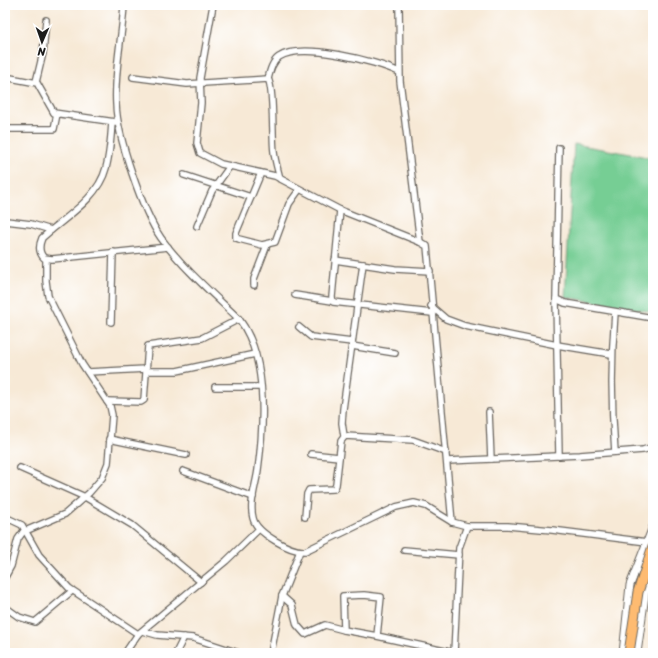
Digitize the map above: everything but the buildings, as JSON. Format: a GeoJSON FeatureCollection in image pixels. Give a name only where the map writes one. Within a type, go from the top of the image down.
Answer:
{"type":"FeatureCollection","features":[{"type":"Feature","properties":{"kind":"main road"},"geometry":{"type":"LineString","coordinates":[[629,653],[638,592],[650,544]]}},
{"type":"Feature","properties":{"kind":"street"},"geometry":{"type":"LineString","coordinates":[[5,577],[11,566],[18,539],[26,530],[61,516],[85,497],[102,478],[107,469],[112,415],[110,406],[88,372],[48,296],[46,286],[46,259],[40,253],[40,243],[51,230],[87,198],[99,184],[106,169],[115,122],[116,91],[124,5]]}},
{"type":"Feature","properties":{"kind":"street"},"geometry":{"type":"LineString","coordinates":[[213,5],[200,83],[201,102],[197,143],[198,148],[204,156],[230,166],[280,179],[340,210],[427,246],[452,522]]}},
{"type":"Feature","properties":{"kind":"street"},"geometry":{"type":"LineString","coordinates":[[399,5],[399,72],[420,242]]}},
{"type":"Feature","properties":{"kind":"street"},"geometry":{"type":"LineString","coordinates":[[46,20],[43,53],[36,82],[52,112],[115,122]]}},
{"type":"Feature","properties":{"kind":"street"},"geometry":{"type":"LineString","coordinates":[[280,179],[274,150],[271,92],[268,78],[275,60],[283,55],[295,53],[323,53],[368,60],[399,72]]}},
{"type":"Feature","properties":{"kind":"street"},"geometry":{"type":"LineString","coordinates":[[5,77],[36,82]]}},
{"type":"Feature","properties":{"kind":"street"},"geometry":{"type":"LineString","coordinates":[[134,77],[184,84],[268,78]]}},
{"type":"Feature","properties":{"kind":"street"},"geometry":{"type":"LineString","coordinates":[[5,129],[54,130],[57,114]]}},
{"type":"Feature","properties":{"kind":"street"},"geometry":{"type":"LineString","coordinates":[[115,122],[141,195],[155,228],[168,247],[239,319],[249,336],[255,354],[260,387],[262,423],[260,455],[253,497],[253,518],[259,529],[287,547],[300,551],[309,549],[396,507],[408,503],[426,506],[452,522],[466,526],[508,526],[552,530],[650,544]]}},
{"type":"Feature","properties":{"kind":"street"},"geometry":{"type":"LineString","coordinates":[[559,148],[556,299],[559,456]]}},
{"type":"Feature","properties":{"kind":"street"},"geometry":{"type":"LineString","coordinates":[[197,226],[210,196],[230,166]]}},
{"type":"Feature","properties":{"kind":"street"},"geometry":{"type":"LineString","coordinates":[[261,173],[236,233],[236,238],[244,242],[267,245],[273,243],[277,239],[289,204],[299,190]]}},
{"type":"Feature","properties":{"kind":"street"},"geometry":{"type":"LineString","coordinates":[[184,175],[251,197]]}},
{"type":"Feature","properties":{"kind":"street"},"geometry":{"type":"LineString","coordinates":[[332,301],[340,210]]}},
{"type":"Feature","properties":{"kind":"street"},"geometry":{"type":"LineString","coordinates":[[6,221],[31,224],[51,230]]}},
{"type":"Feature","properties":{"kind":"street"},"geometry":{"type":"LineString","coordinates":[[254,286],[254,277],[267,245]]}},
{"type":"Feature","properties":{"kind":"street"},"geometry":{"type":"LineString","coordinates":[[46,259],[168,247]]}},
{"type":"Feature","properties":{"kind":"street"},"geometry":{"type":"LineString","coordinates":[[111,322],[113,252]]}},
{"type":"Feature","properties":{"kind":"street"},"geometry":{"type":"LineString","coordinates":[[335,260],[395,269],[430,271]]}},
{"type":"Feature","properties":{"kind":"street"},"geometry":{"type":"LineString","coordinates":[[305,517],[307,494],[309,490],[335,487],[339,457],[344,436],[342,423],[343,409],[363,264]]}},
{"type":"Feature","properties":{"kind":"street"},"geometry":{"type":"LineString","coordinates":[[295,295],[332,301],[337,304],[432,313]]}},
{"type":"Feature","properties":{"kind":"street"},"geometry":{"type":"LineString","coordinates":[[556,299],[565,303],[653,318]]}},
{"type":"Feature","properties":{"kind":"street"},"geometry":{"type":"LineString","coordinates":[[432,306],[446,318],[466,326],[557,345],[611,354]]}},
{"type":"Feature","properties":{"kind":"street"},"geometry":{"type":"LineString","coordinates":[[614,312],[611,354],[615,452]]}},
{"type":"Feature","properties":{"kind":"street"},"geometry":{"type":"LineString","coordinates":[[107,401],[142,401],[144,399],[146,370],[150,346],[202,338],[239,319]]}},
{"type":"Feature","properties":{"kind":"street"},"geometry":{"type":"LineString","coordinates":[[299,327],[311,337],[395,353]]}},
{"type":"Feature","properties":{"kind":"street"},"geometry":{"type":"LineString","coordinates":[[88,372],[146,370],[178,371],[255,354]]}},
{"type":"Feature","properties":{"kind":"street"},"geometry":{"type":"LineString","coordinates":[[215,387],[260,387]]}},
{"type":"Feature","properties":{"kind":"street"},"geometry":{"type":"LineString","coordinates":[[489,412],[491,459]]}},
{"type":"Feature","properties":{"kind":"street"},"geometry":{"type":"LineString","coordinates":[[344,436],[356,435],[407,439],[446,452]]}},
{"type":"Feature","properties":{"kind":"street"},"geometry":{"type":"LineString","coordinates":[[110,439],[186,455]]}},
{"type":"Feature","properties":{"kind":"street"},"geometry":{"type":"LineString","coordinates":[[447,461],[559,456],[647,449],[653,447]]}},
{"type":"Feature","properties":{"kind":"street"},"geometry":{"type":"LineString","coordinates":[[311,454],[339,457]]}},
{"type":"Feature","properties":{"kind":"street"},"geometry":{"type":"LineString","coordinates":[[20,468],[85,497],[136,528],[201,582]]}},
{"type":"Feature","properties":{"kind":"street"},"geometry":{"type":"LineString","coordinates":[[183,471],[253,497]]}},
{"type":"Feature","properties":{"kind":"street"},"geometry":{"type":"LineString","coordinates":[[5,517],[18,522],[26,530],[39,555],[72,591],[141,633],[202,640],[239,653]]}},
{"type":"Feature","properties":{"kind":"street"},"geometry":{"type":"LineString","coordinates":[[282,596],[292,605],[297,625],[305,634],[325,625],[454,653],[459,555],[466,526]]}},
{"type":"Feature","properties":{"kind":"street"},"geometry":{"type":"LineString","coordinates":[[623,653],[630,585],[650,544],[653,527]]}},
{"type":"Feature","properties":{"kind":"street"},"geometry":{"type":"LineString","coordinates":[[125,653],[141,633],[243,547],[259,529]]}},
{"type":"Feature","properties":{"kind":"street"},"geometry":{"type":"LineString","coordinates":[[404,550],[459,555]]}},
{"type":"Feature","properties":{"kind":"street"},"geometry":{"type":"LineString","coordinates":[[271,653],[282,596],[300,551]]}},
{"type":"Feature","properties":{"kind":"street"},"geometry":{"type":"LineString","coordinates":[[637,653],[644,597],[653,564]]}},
{"type":"Feature","properties":{"kind":"street"},"geometry":{"type":"LineString","coordinates":[[5,607],[20,617],[35,622],[72,591]]}},
{"type":"Feature","properties":{"kind":"street"},"geometry":{"type":"LineString","coordinates":[[344,630],[343,596],[364,595],[381,597],[377,636]]}},
{"type":"Feature","properties":{"kind":"street"},"geometry":{"type":"LineString","coordinates":[[629,595],[644,597]]}},
{"type":"Feature","properties":{"kind":"street"},"geometry":{"type":"LineString","coordinates":[[176,653],[184,637]]}},
{"type":"Feature","properties":{"kind":"green space"},"geometry":{"type":"Polygon","coordinates":[[[574,144],[653,158],[653,312],[565,297],[574,144]]]}}]}
